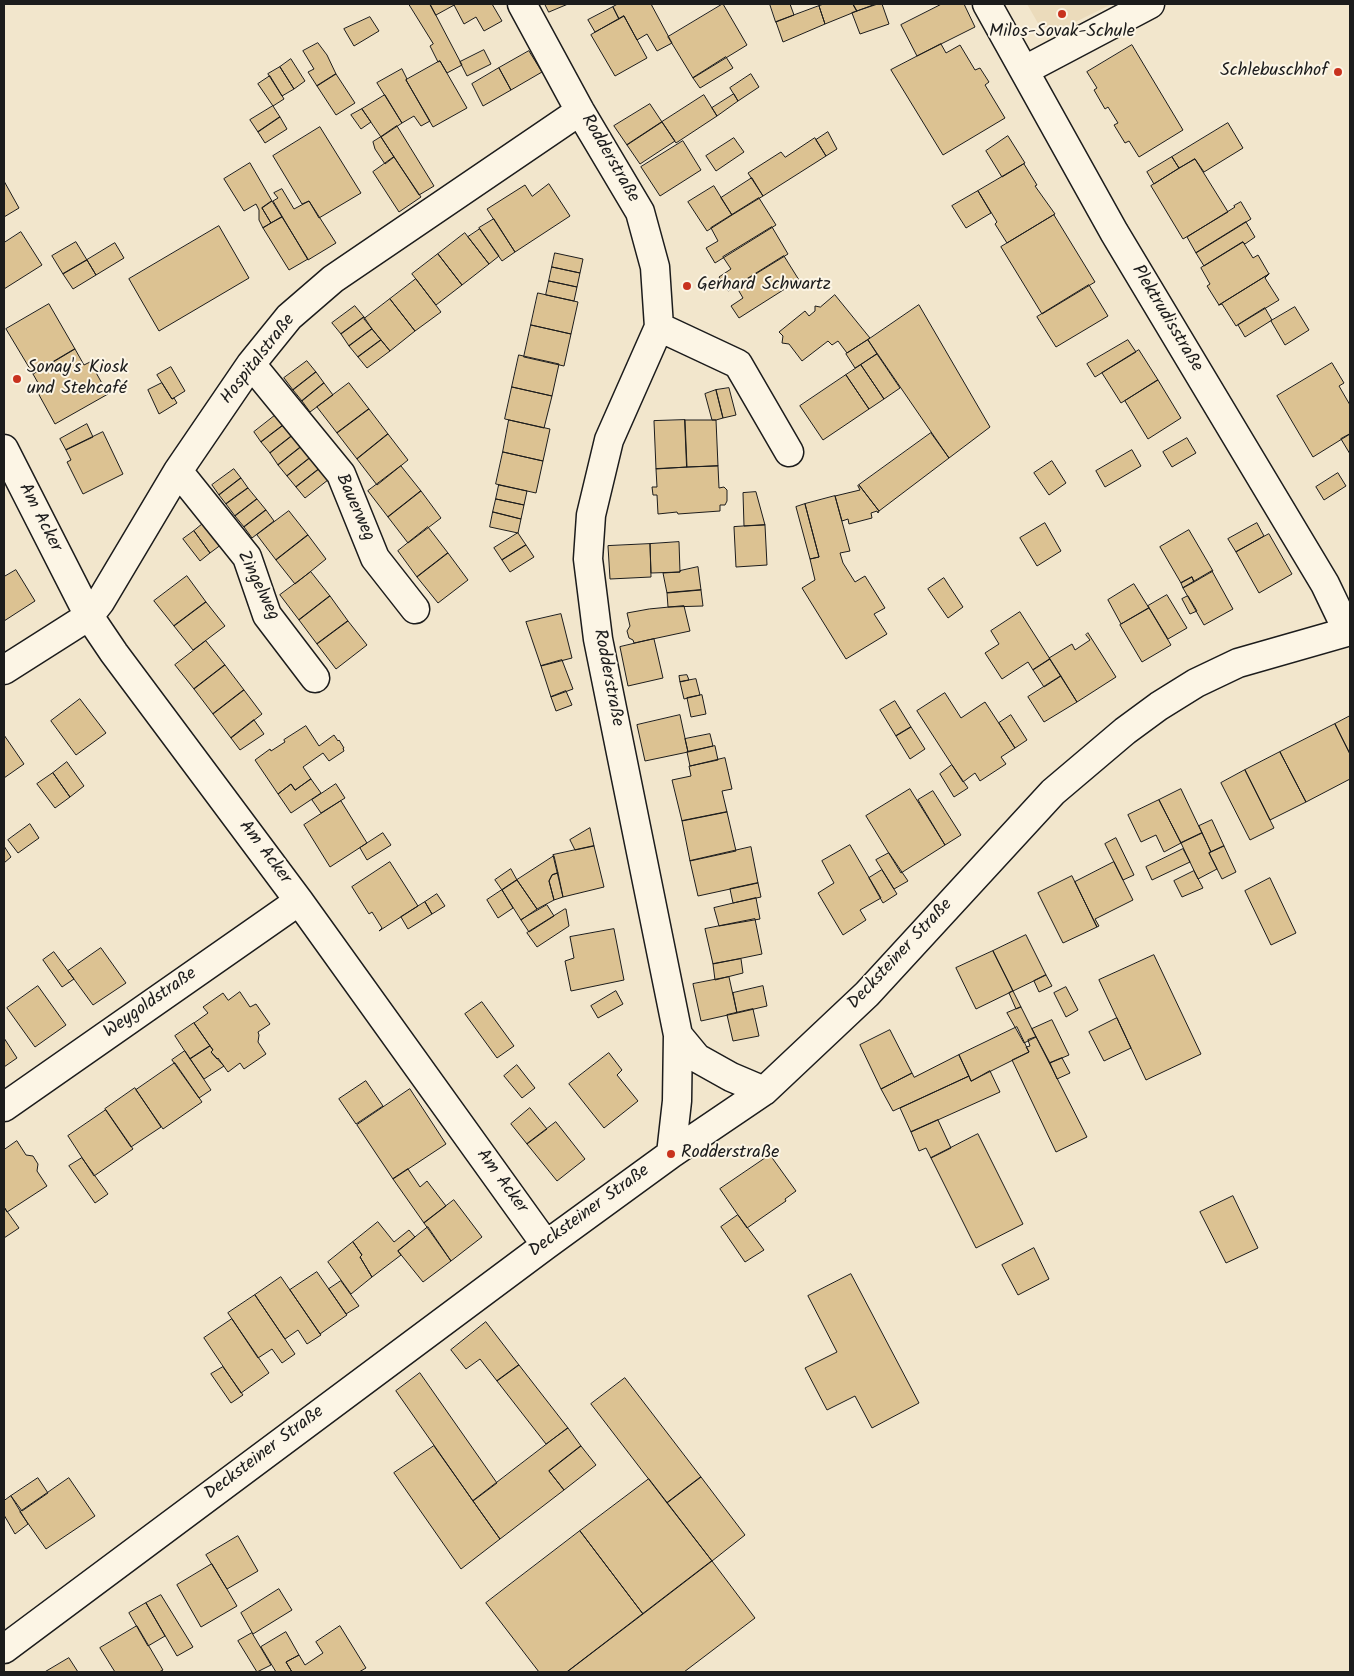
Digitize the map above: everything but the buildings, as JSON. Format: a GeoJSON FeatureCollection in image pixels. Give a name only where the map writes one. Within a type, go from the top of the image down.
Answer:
{"type":"FeatureCollection","features":[{"type":"Feature","properties":{"kind":"street","name":"Rodderstraße"},"geometry":{"type":"LineString","coordinates":[[522,4],[580,110],[640,212],[655,267],[659,327],[609,440],[591,515],[588,559],[598,639],[678,1035],[677,1101],[671,1154]]}},
{"type":"Feature","properties":{"kind":"street","name":"Plektrudisstraße"},"geometry":{"type":"LineString","coordinates":[[986,4],[1025,70],[1114,232],[1325,584],[1349,632]]}},
{"type":"Feature","properties":{"kind":"street"},"geometry":{"type":"LineString","coordinates":[[1025,70],[1150,4]]}},
{"type":"Feature","properties":{"kind":"street","name":"Hospitalstraße"},"geometry":{"type":"LineString","coordinates":[[4,670],[89,616],[100,602],[178,471],[251,364],[289,317],[333,279],[580,110]]}},
{"type":"Feature","properties":{"kind":"street"},"geometry":{"type":"LineString","coordinates":[[659,327],[738,364],[789,452]]}},
{"type":"Feature","properties":{"kind":"street","name":"Bauerweg"},"geometry":{"type":"LineString","coordinates":[[251,364],[341,474],[375,558],[415,609]]}},
{"type":"Feature","properties":{"kind":"street","name":"Am Acker"},"geometry":{"type":"LineString","coordinates":[[4,449],[89,616],[114,653],[299,901],[546,1245]]}},
{"type":"Feature","properties":{"kind":"street","name":"Zingelweg"},"geometry":{"type":"LineString","coordinates":[[178,471],[247,557],[267,615],[315,678]]}},
{"type":"Feature","properties":{"kind":"street","name":"Decksteiner Straße"},"geometry":{"type":"LineString","coordinates":[[4,1649],[546,1245],[671,1154],[764,1091],[867,994],[1053,792],[1125,731],[1159,706],[1196,683],[1238,663],[1349,632]]}},
{"type":"Feature","properties":{"kind":"street","name":"Weygoldstraße"},"geometry":{"type":"LineString","coordinates":[[4,1107],[299,901]]}},
{"type":"Feature","properties":{"kind":"street","name":"Rodderstraße"},"geometry":{"type":"LineString","coordinates":[[678,1035],[697,1058],[731,1077],[764,1091]]}},
{"type":"Feature","properties":{"kind":"shaded area","name":"Milos-Sovak-Schule"},"geometry":{"type":"Polygon","coordinates":[[[1027,4],[1112,4],[1057,31],[1039,25],[1027,4]]]}},
{"type":"Feature","properties":{"kind":"place","name":"Milos-Sovak-Schule"},"geometry":{"type":"Point","coordinates":[1062,14]}},
{"type":"Feature","properties":{"kind":"place","name":"Schlebuschhof"},"geometry":{"type":"Point","coordinates":[1338,72]}},
{"type":"Feature","properties":{"kind":"place","name":"Gerhard Schwartz"},"geometry":{"type":"Point","coordinates":[687,286]}},
{"type":"Feature","properties":{"kind":"place","name":"Sonay's Kiosk und Stehcafé"},"geometry":{"type":"Point","coordinates":[17,379]}},
{"type":"Feature","properties":{"kind":"place","name":"Rodderstraße"},"geometry":{"type":"Point","coordinates":[671,1154]}}]}
